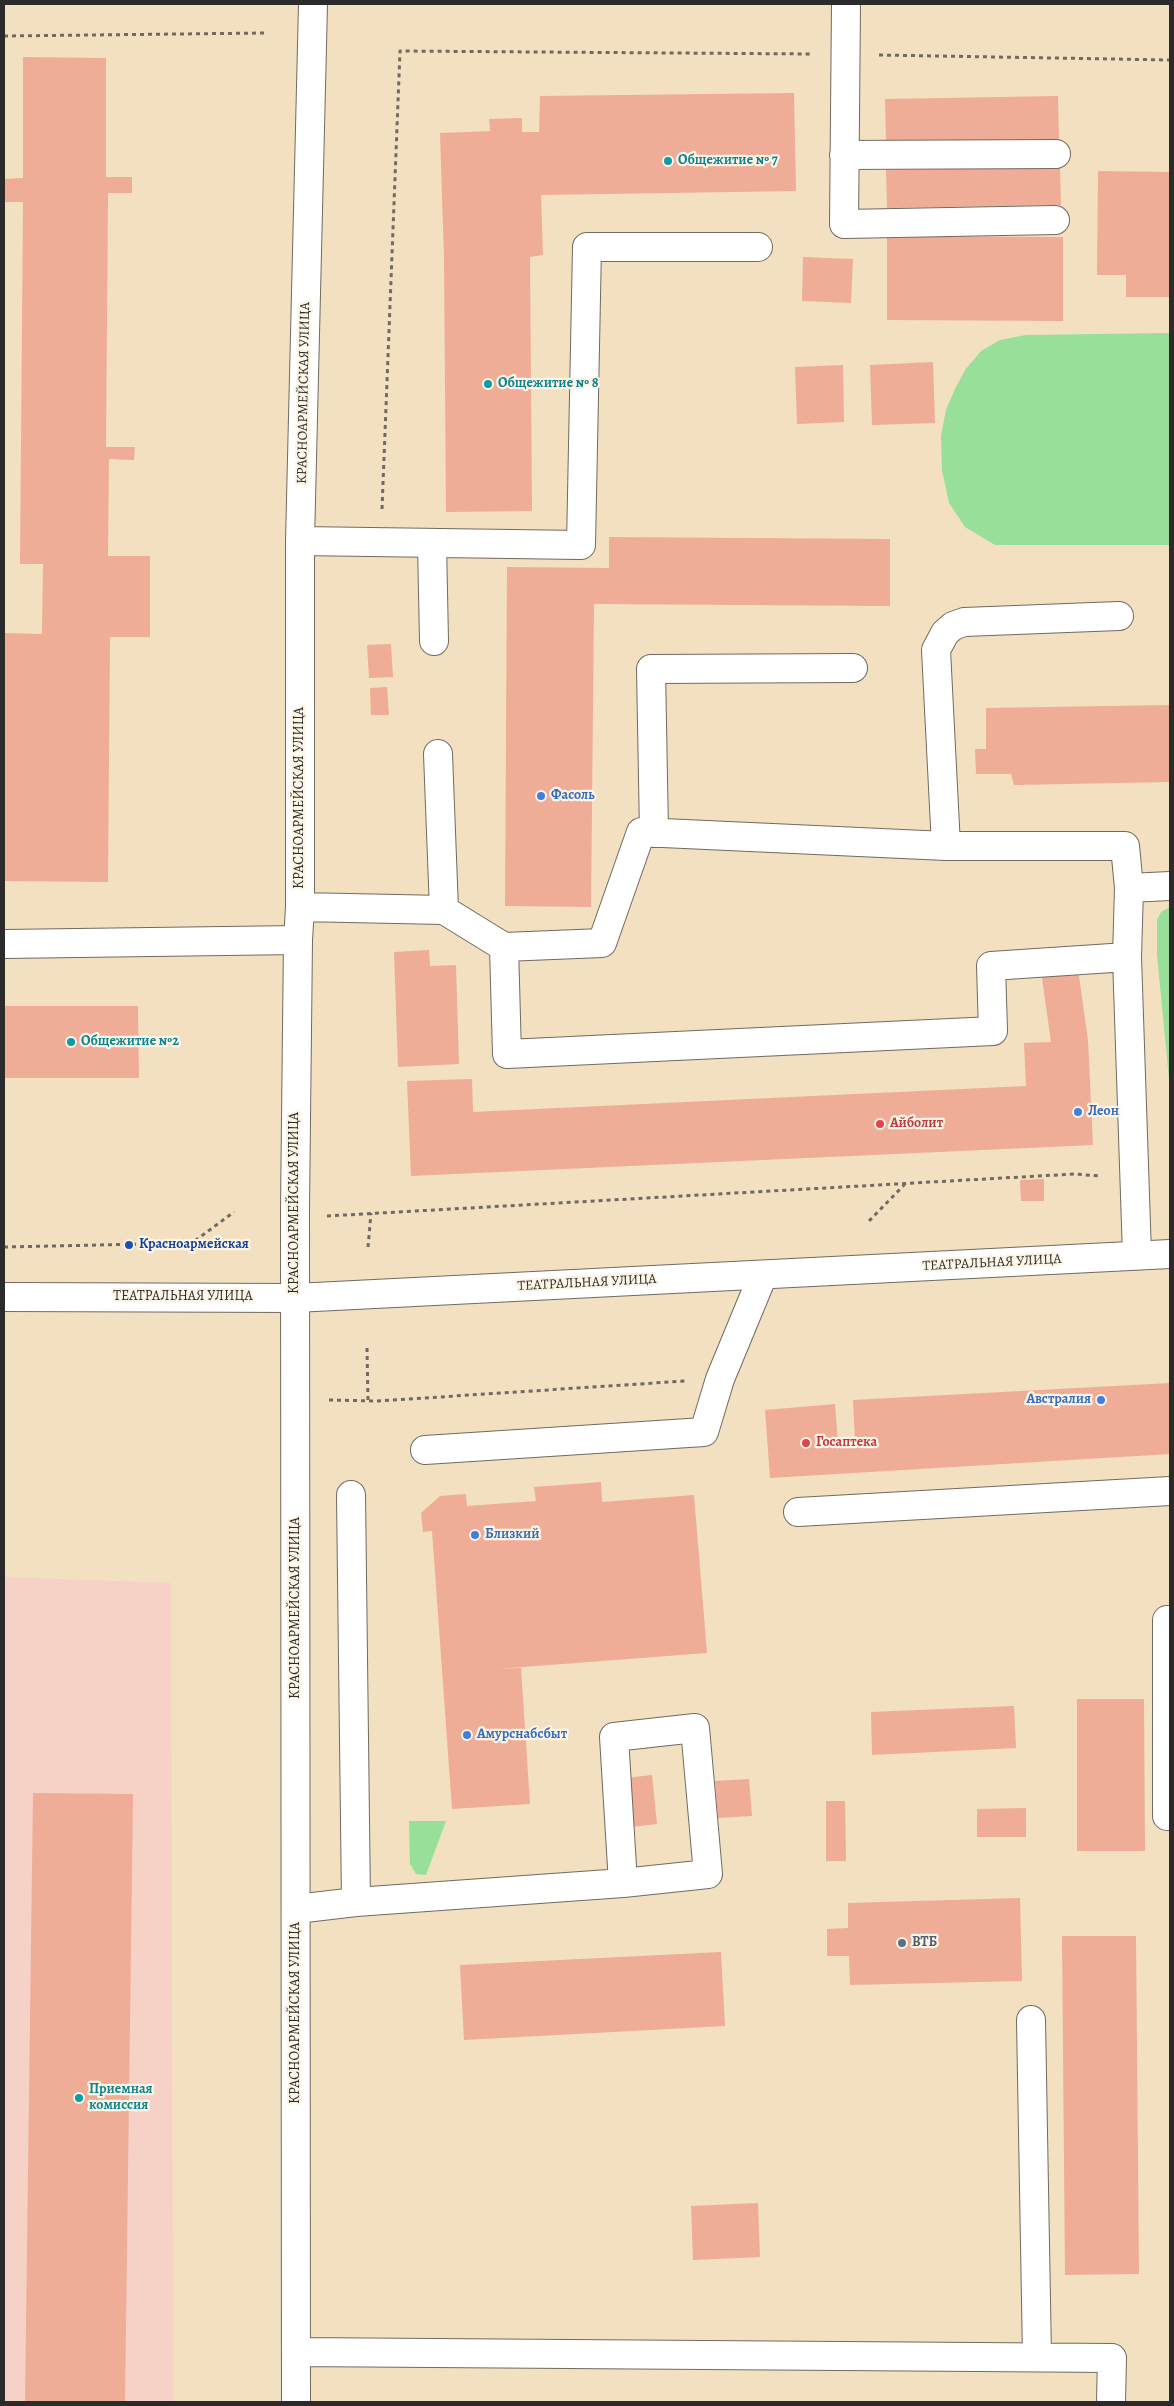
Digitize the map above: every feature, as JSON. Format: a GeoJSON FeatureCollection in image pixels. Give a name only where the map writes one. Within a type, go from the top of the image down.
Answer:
{"type":"FeatureCollection","features":[{"type":"Feature","properties":{"kind":"street","name":"КРАСНОАРМЕЙСКАЯ УЛИЦА"},"geometry":{"type":"LineString","coordinates":[[296,2402],[295,1298],[298,940],[300,907],[300,541],[313,4]]}},
{"type":"Feature","properties":{"kind":"street"},"geometry":{"type":"LineString","coordinates":[[846,4],[844,224],[1055,220]]}},
{"type":"Feature","properties":{"kind":"street"},"geometry":{"type":"LineString","coordinates":[[844,155],[1056,154]]}},
{"type":"Feature","properties":{"kind":"street"},"geometry":{"type":"LineString","coordinates":[[300,541],[581,545],[587,247],[758,248]]}},
{"type":"Feature","properties":{"kind":"street"},"geometry":{"type":"LineString","coordinates":[[432,543],[434,641]]}},
{"type":"Feature","properties":{"kind":"street"},"geometry":{"type":"LineString","coordinates":[[946,846],[936,650],[946,633],[953,626],[964,622],[1119,616]]}},
{"type":"Feature","properties":{"kind":"street"},"geometry":{"type":"LineString","coordinates":[[654,833],[651,669],[853,668]]}},
{"type":"Feature","properties":{"kind":"street"},"geometry":{"type":"LineString","coordinates":[[438,754],[444,910]]}},
{"type":"Feature","properties":{"kind":"street"},"geometry":{"type":"LineString","coordinates":[[300,907],[444,910],[504,947],[602,943],[642,832],[946,846],[1125,846],[1129,888],[1127,957],[1137,1255]]}},
{"type":"Feature","properties":{"kind":"street"},"geometry":{"type":"LineString","coordinates":[[1129,888],[1170,886]]}},
{"type":"Feature","properties":{"kind":"street"},"geometry":{"type":"LineString","coordinates":[[4,944],[298,940]]}},
{"type":"Feature","properties":{"kind":"street"},"geometry":{"type":"LineString","coordinates":[[504,947],[507,1054],[993,1031],[991,966],[1127,957]]}},
{"type":"Feature","properties":{"kind":"street","name":"ТЕАТРАЛЬНАЯ УЛИЦА"},"geometry":{"type":"LineString","coordinates":[[4,1297],[295,1298],[1170,1254]]}},
{"type":"Feature","properties":{"kind":"street"},"geometry":{"type":"LineString","coordinates":[[425,1450],[704,1432],[720,1379],[763,1275]]}},
{"type":"Feature","properties":{"kind":"street"},"geometry":{"type":"LineString","coordinates":[[798,1512],[1170,1490]]}},
{"type":"Feature","properties":{"kind":"street"},"geometry":{"type":"LineString","coordinates":[[351,1495],[356,1902]]}},
{"type":"Feature","properties":{"kind":"street"},"geometry":{"type":"LineString","coordinates":[[1170,1620],[1167,1620],[1167,1816],[1170,1816]]}},
{"type":"Feature","properties":{"kind":"street"},"geometry":{"type":"LineString","coordinates":[[296,1908],[356,1902],[623,1882],[708,1874],[695,1728],[614,1737],[623,1882]]}},
{"type":"Feature","properties":{"kind":"street"},"geometry":{"type":"LineString","coordinates":[[1031,2020],[1037,2357]]}},
{"type":"Feature","properties":{"kind":"street"},"geometry":{"type":"LineString","coordinates":[[297,2352],[1112,2358],[1112,2402]]}},
{"type":"Feature","properties":{"kind":"path"},"geometry":{"type":"LineString","coordinates":[[4,36],[265,33]]}},
{"type":"Feature","properties":{"kind":"path"},"geometry":{"type":"LineString","coordinates":[[381,542],[400,51],[846,54],[1170,60]]}},
{"type":"Feature","properties":{"kind":"path"},"geometry":{"type":"LineString","coordinates":[[320,1216],[1074,1174]]}},
{"type":"Feature","properties":{"kind":"path"},"geometry":{"type":"LineString","coordinates":[[869,1221],[906,1183]]}},
{"type":"Feature","properties":{"kind":"path"},"geometry":{"type":"LineString","coordinates":[[4,1247],[192,1243],[234,1212]]}},
{"type":"Feature","properties":{"kind":"path"},"geometry":{"type":"LineString","coordinates":[[368,1247],[371,1213]]}},
{"type":"Feature","properties":{"kind":"path"},"geometry":{"type":"LineString","coordinates":[[367,1348],[368,1401]]}},
{"type":"Feature","properties":{"kind":"path"},"geometry":{"type":"LineString","coordinates":[[295,1398],[368,1401],[720,1379]]}},
{"type":"Feature","properties":{"kind":"shaded area"},"geometry":{"type":"Polygon","coordinates":[[[4,1577],[171,1583],[173,2402],[4,2402],[4,1577]]]}},
{"type":"Feature","properties":{"kind":"green space"},"geometry":{"type":"Polygon","coordinates":[[[1170,333],[1170,545],[995,545],[965,527],[949,503],[942,470],[941,436],[946,410],[955,389],[965,370],[981,351],[1000,340],[1026,335],[1170,333]]]}},
{"type":"Feature","properties":{"kind":"green space"},"geometry":{"type":"Polygon","coordinates":[[[1170,907],[1170,1089],[1157,955],[1157,920],[1161,912],[1170,907]]]}},
{"type":"Feature","properties":{"kind":"green space"},"geometry":{"type":"Polygon","coordinates":[[[409,1821],[446,1821],[426,1875],[416,1874],[410,1864],[409,1821]]]}},
{"type":"Feature","properties":{"kind":"building"},"geometry":{"type":"Polygon","coordinates":[[[23,57],[106,58],[106,177],[132,177],[132,193],[108,193],[106,447],[135,447],[134,460],[109,459],[108,556],[150,556],[150,637],[110,637],[108,882],[4,881],[4,633],[42,634],[43,564],[20,564],[23,202],[4,202],[4,179],[23,178],[23,57]]]}},
{"type":"Feature","properties":{"kind":"building"},"geometry":{"type":"Polygon","coordinates":[[[794,93],[796,191],[541,195],[543,255],[530,257],[532,511],[446,512],[444,258],[440,133],[490,131],[489,119],[522,118],[522,132],[539,132],[540,96],[794,93]]]}},
{"type":"Feature","properties":{"kind":"building"},"geometry":{"type":"Polygon","coordinates":[[[1058,96],[1059,140],[886,143],[885,99],[1058,96]]]}},
{"type":"Feature","properties":{"kind":"building"},"geometry":{"type":"Polygon","coordinates":[[[1060,167],[1061,205],[887,208],[886,170],[1060,167]]]}},
{"type":"Feature","properties":{"kind":"building"},"geometry":{"type":"Polygon","coordinates":[[[1098,171],[1170,172],[1170,297],[1126,297],[1126,275],[1097,275],[1098,171]]]}},
{"type":"Feature","properties":{"kind":"building"},"geometry":{"type":"Polygon","coordinates":[[[887,236],[1063,237],[1063,321],[887,320],[887,236]]]}},
{"type":"Feature","properties":{"kind":"building"},"geometry":{"type":"Polygon","coordinates":[[[803,257],[853,259],[851,303],[802,301],[803,257]]]}},
{"type":"Feature","properties":{"kind":"building"},"geometry":{"type":"Polygon","coordinates":[[[933,362],[935,423],[872,425],[870,365],[933,362]]]}},
{"type":"Feature","properties":{"kind":"building"},"geometry":{"type":"Polygon","coordinates":[[[843,365],[844,422],[797,424],[795,367],[843,365]]]}},
{"type":"Feature","properties":{"kind":"building"},"geometry":{"type":"Polygon","coordinates":[[[609,537],[890,539],[890,606],[594,604],[591,907],[505,906],[507,567],[609,568],[609,537]]]}},
{"type":"Feature","properties":{"kind":"building"},"geometry":{"type":"Polygon","coordinates":[[[391,644],[393,677],[369,678],[367,645],[391,644]]]}},
{"type":"Feature","properties":{"kind":"building"},"geometry":{"type":"Polygon","coordinates":[[[387,687],[389,715],[371,715],[370,688],[387,687]]]}},
{"type":"Feature","properties":{"kind":"building"},"geometry":{"type":"Polygon","coordinates":[[[1170,705],[1170,782],[1014,785],[1011,774],[976,774],[975,749],[986,749],[986,708],[1170,705]]]}},
{"type":"Feature","properties":{"kind":"building"},"geometry":{"type":"Polygon","coordinates":[[[429,950],[430,966],[456,965],[459,1064],[398,1067],[394,952],[429,950]]]}},
{"type":"Feature","properties":{"kind":"building"},"geometry":{"type":"Polygon","coordinates":[[[1078,969],[1088,1040],[1093,1145],[411,1176],[407,1081],[472,1079],[473,1112],[1026,1086],[1024,1043],[1051,1042],[1041,971],[1078,969]]]}},
{"type":"Feature","properties":{"kind":"building","name":"Общежитие №2"},"geometry":{"type":"Polygon","coordinates":[[[4,1006],[138,1006],[139,1078],[4,1078],[4,1006]]]}},
{"type":"Feature","properties":{"kind":"building"},"geometry":{"type":"Polygon","coordinates":[[[1044,1179],[1044,1201],[1021,1201],[1020,1180],[1044,1179]]]}},
{"type":"Feature","properties":{"kind":"building"},"geometry":{"type":"Polygon","coordinates":[[[1170,1383],[1170,1454],[770,1478],[765,1410],[835,1404],[838,1443],[855,1442],[853,1400],[1170,1383]]]}},
{"type":"Feature","properties":{"kind":"building"},"geometry":{"type":"Polygon","coordinates":[[[601,1482],[602,1502],[694,1495],[707,1653],[497,1669],[521,1668],[530,1804],[452,1809],[432,1531],[423,1532],[421,1513],[440,1496],[466,1494],[467,1506],[536,1501],[534,1487],[601,1482]]]}},
{"type":"Feature","properties":{"kind":"building"},"geometry":{"type":"Polygon","coordinates":[[[1077,1699],[1144,1699],[1145,1851],[1077,1851],[1077,1699]]]}},
{"type":"Feature","properties":{"kind":"building"},"geometry":{"type":"Polygon","coordinates":[[[1014,1706],[1016,1748],[872,1755],[871,1712],[1014,1706]]]}},
{"type":"Feature","properties":{"kind":"building"},"geometry":{"type":"Polygon","coordinates":[[[652,1775],[657,1824],[631,1827],[626,1778],[652,1775]]]}},
{"type":"Feature","properties":{"kind":"building"},"geometry":{"type":"Polygon","coordinates":[[[749,1779],[752,1816],[718,1818],[715,1781],[749,1779]]]}},
{"type":"Feature","properties":{"kind":"building","name":"Приемная комиссия"},"geometry":{"type":"Polygon","coordinates":[[[33,1793],[133,1794],[125,2402],[25,2402],[33,1793]]]}},
{"type":"Feature","properties":{"kind":"building"},"geometry":{"type":"Polygon","coordinates":[[[826,1801],[845,1801],[846,1861],[826,1861],[826,1801]]]}},
{"type":"Feature","properties":{"kind":"building"},"geometry":{"type":"Polygon","coordinates":[[[1026,1808],[1026,1837],[977,1837],[977,1809],[1026,1808]]]}},
{"type":"Feature","properties":{"kind":"building"},"geometry":{"type":"Polygon","coordinates":[[[1020,1898],[1022,1981],[850,1985],[849,1956],[827,1956],[827,1929],[848,1928],[848,1903],[1020,1898]]]}},
{"type":"Feature","properties":{"kind":"building"},"geometry":{"type":"Polygon","coordinates":[[[1062,1936],[1136,1936],[1139,2274],[1065,2275],[1062,1936]]]}},
{"type":"Feature","properties":{"kind":"building"},"geometry":{"type":"Polygon","coordinates":[[[721,1952],[725,2026],[464,2040],[460,1965],[721,1952]]]}},
{"type":"Feature","properties":{"kind":"building"},"geometry":{"type":"Polygon","coordinates":[[[758,2203],[760,2257],[693,2260],[691,2206],[758,2203]]]}},
{"type":"Feature","properties":{"kind":"place","name":"Общежитие № 7"},"geometry":{"type":"Point","coordinates":[668,161]}},
{"type":"Feature","properties":{"kind":"place","name":"Общежитие № 8"},"geometry":{"type":"Point","coordinates":[488,384]}},
{"type":"Feature","properties":{"kind":"place","name":"Фасоль"},"geometry":{"type":"Point","coordinates":[541,796]}},
{"type":"Feature","properties":{"kind":"place","name":"Общежитие №2"},"geometry":{"type":"Point","coordinates":[71,1042]}},
{"type":"Feature","properties":{"kind":"place","name":"Леон"},"geometry":{"type":"Point","coordinates":[1078,1112]}},
{"type":"Feature","properties":{"kind":"place","name":"Айболит"},"geometry":{"type":"Point","coordinates":[880,1124]}},
{"type":"Feature","properties":{"kind":"place","name":"Красноармейская"},"geometry":{"type":"Point","coordinates":[129,1245]}},
{"type":"Feature","properties":{"kind":"place","name":"Австралия"},"geometry":{"type":"Point","coordinates":[1101,1400]}},
{"type":"Feature","properties":{"kind":"place","name":"Госаптека"},"geometry":{"type":"Point","coordinates":[806,1443]}},
{"type":"Feature","properties":{"kind":"place","name":"Близкий"},"geometry":{"type":"Point","coordinates":[475,1535]}},
{"type":"Feature","properties":{"kind":"place","name":"Амурснабсбыт"},"geometry":{"type":"Point","coordinates":[467,1735]}},
{"type":"Feature","properties":{"kind":"place","name":"ВТБ"},"geometry":{"type":"Point","coordinates":[902,1943]}},
{"type":"Feature","properties":{"kind":"place","name":"Приемная комиссия"},"geometry":{"type":"Point","coordinates":[79,2098]}}]}
